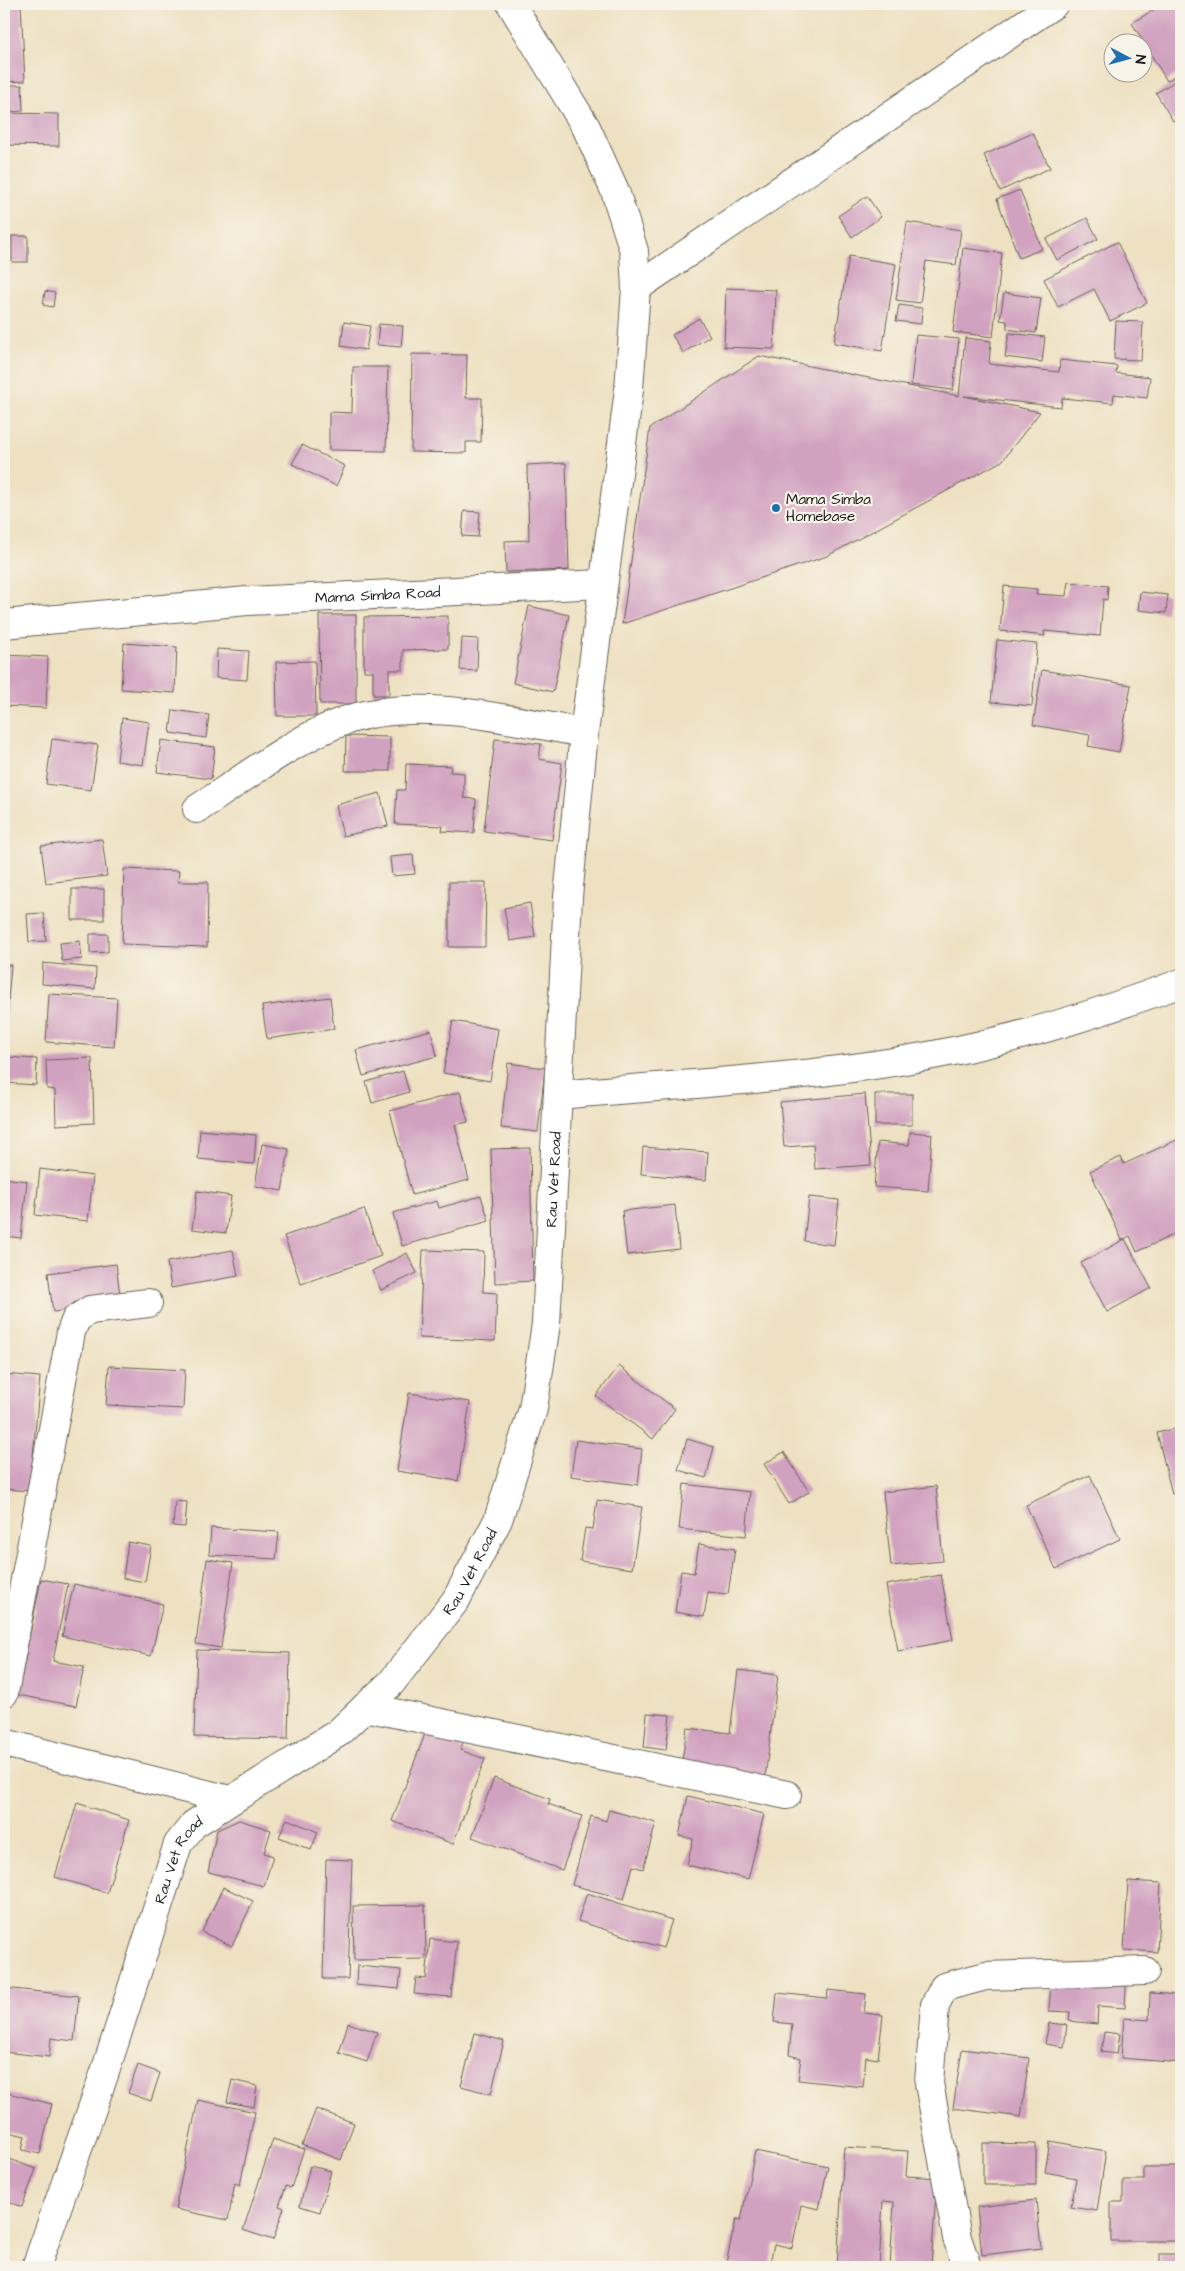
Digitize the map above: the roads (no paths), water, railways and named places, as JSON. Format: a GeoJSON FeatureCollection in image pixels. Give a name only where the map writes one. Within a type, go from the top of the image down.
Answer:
{"type":"FeatureCollection","features":[{"type":"Feature","properties":{"kind":"street"},"geometry":{"type":"LineString","coordinates":[[197,809],[304,740],[343,721],[378,712],[400,710],[446,711],[584,733],[602,584],[629,390],[636,288],[634,251],[615,191],[586,127],[510,4]]}},
{"type":"Feature","properties":{"kind":"street"},"geometry":{"type":"LineString","coordinates":[[636,288],[1054,4]]}},
{"type":"Feature","properties":{"kind":"street","name":"Mama Simba Road"},"geometry":{"type":"LineString","coordinates":[[4,624],[247,601],[602,584]]}},
{"type":"Feature","properties":{"kind":"street","name":"Rau Vet Road"},"geometry":{"type":"LineString","coordinates":[[36,2267],[105,2072],[178,1844],[194,1824],[338,1733],[391,1683],[456,1600],[498,1520],[533,1409],[546,1324],[568,897],[584,733]]}},
{"type":"Feature","properties":{"kind":"street"},"geometry":{"type":"LineString","coordinates":[[558,1095],[792,1075],[889,1062],[996,1042],[1093,1015],[1181,983]]}},
{"type":"Feature","properties":{"kind":"street"},"geometry":{"type":"LineString","coordinates":[[4,1693],[71,1332],[76,1319],[90,1310],[148,1303]]}},
{"type":"Feature","properties":{"kind":"street"},"geometry":{"type":"LineString","coordinates":[[365,1707],[788,1795]]}},
{"type":"Feature","properties":{"kind":"street"},"geometry":{"type":"LineString","coordinates":[[4,1743],[230,1800]]}},
{"type":"Feature","properties":{"kind":"street"},"geometry":{"type":"LineString","coordinates":[[967,2267],[957,2238],[929,2084],[935,2005],[944,1987],[986,1976],[1145,1972]]}},
{"type":"Feature","properties":{"kind":"place","name":"Mama Simba Homebase"},"geometry":{"type":"Point","coordinates":[776,508]}}]}
